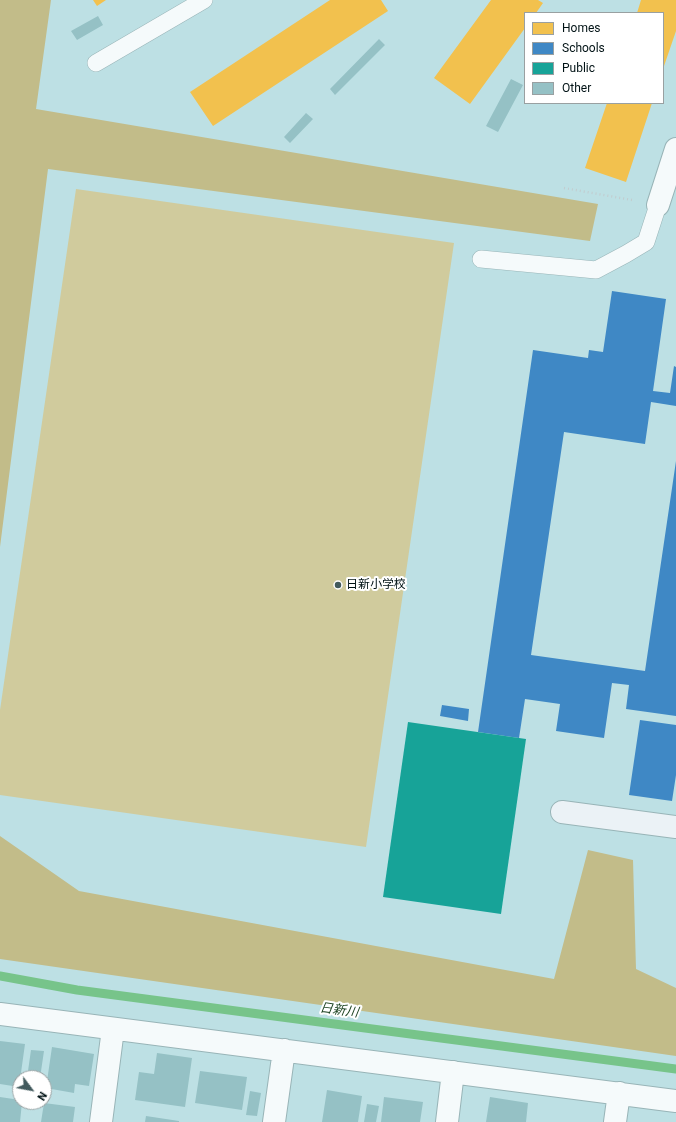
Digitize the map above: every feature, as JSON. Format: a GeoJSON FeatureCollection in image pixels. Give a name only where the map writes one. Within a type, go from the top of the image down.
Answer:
{"type":"FeatureCollection","features":[{"type":"Feature","properties":{"kind":"street"},"geometry":{"type":"LineString","coordinates":[[658,205],[676,149]]}},
{"type":"Feature","properties":{"kind":"street"},"geometry":{"type":"LineString","coordinates":[[562,812],[676,827]]}},
{"type":"Feature","properties":{"kind":"street"},"geometry":{"type":"LineString","coordinates":[[0,1014],[676,1101]]}},
{"type":"Feature","properties":{"kind":"street"},"geometry":{"type":"LineString","coordinates":[[101,1122],[113,1028]]}},
{"type":"Feature","properties":{"kind":"street"},"geometry":{"type":"LineString","coordinates":[[274,1122],[284,1050]]}},
{"type":"Feature","properties":{"kind":"street"},"geometry":{"type":"LineString","coordinates":[[446,1122],[453,1072]]}},
{"type":"Feature","properties":{"kind":"street"},"geometry":{"type":"LineString","coordinates":[[615,1122],[619,1093]]}},
{"type":"Feature","properties":{"kind":"lane"},"geometry":{"type":"LineString","coordinates":[[96,63],[204,0]]}},
{"type":"Feature","properties":{"kind":"lane"},"geometry":{"type":"LineString","coordinates":[[481,259],[596,270],[646,242],[658,205]]}},
{"type":"Feature","properties":{"kind":"path"},"geometry":{"type":"LineString","coordinates":[[564,188],[658,205]]}},
{"type":"Feature","properties":{"kind":"shaded area"},"geometry":{"type":"Polygon","coordinates":[[[0,0],[51,0],[36,109],[598,204],[590,241],[48,169],[0,547],[0,0]]]}},
{"type":"Feature","properties":{"kind":"shaded area"},"geometry":{"type":"Polygon","coordinates":[[[76,189],[454,243],[366,847],[0,795],[0,710],[76,189]]]}},
{"type":"Feature","properties":{"kind":"shaded area"},"geometry":{"type":"Polygon","coordinates":[[[0,836],[79,891],[554,979],[588,850],[633,860],[636,969],[676,988],[676,1056],[0,959],[0,836]]]}},
{"type":"Feature","properties":{"kind":"building: Homes"},"geometry":{"type":"Polygon","coordinates":[[[93,0],[106,0],[97,6],[93,0]]]}},
{"type":"Feature","properties":{"kind":"building: Homes"},"geometry":{"type":"Polygon","coordinates":[[[330,0],[381,0],[388,11],[213,126],[190,92],[330,0]]]}},
{"type":"Feature","properties":{"kind":"building: Homes"},"geometry":{"type":"Polygon","coordinates":[[[491,0],[538,0],[543,3],[537,12],[524,12],[524,29],[470,104],[434,78],[491,0]]]}},
{"type":"Feature","properties":{"kind":"building: Homes"},"geometry":{"type":"Polygon","coordinates":[[[641,0],[676,0],[676,31],[664,66],[664,12],[637,12],[641,0]]]}},
{"type":"Feature","properties":{"kind":"building: Homes"},"geometry":{"type":"Polygon","coordinates":[[[607,104],[652,104],[626,182],[585,168],[607,104]]]}},
{"type":"Feature","properties":{"kind":"building: Schools"},"geometry":{"type":"Polygon","coordinates":[[[612,291],[666,299],[653,391],[670,393],[674,366],[676,367],[676,406],[651,402],[645,444],[564,432],[531,655],[645,671],[676,461],[676,716],[626,709],[629,685],[612,683],[604,738],[556,731],[560,704],[525,699],[519,738],[478,732],[533,350],[588,358],[589,350],[603,352],[612,291]]]}},
{"type":"Feature","properties":{"kind":"building: Schools"},"geometry":{"type":"Polygon","coordinates":[[[442,705],[469,709],[468,721],[440,716],[442,705]]]}},
{"type":"Feature","properties":{"kind":"building: Schools"},"geometry":{"type":"Polygon","coordinates":[[[640,720],[676,725],[676,775],[672,801],[629,795],[640,720]]]}},
{"type":"Feature","properties":{"kind":"building: Public"},"geometry":{"type":"Polygon","coordinates":[[[408,722],[526,739],[501,914],[383,897],[408,722]]]}},
{"type":"Feature","properties":{"kind":"building: Other"},"geometry":{"type":"Polygon","coordinates":[[[98,16],[103,25],[77,40],[71,31],[98,16]]]}},
{"type":"Feature","properties":{"kind":"building: Other"},"geometry":{"type":"Polygon","coordinates":[[[379,39],[385,45],[335,95],[330,89],[379,39]]]}},
{"type":"Feature","properties":{"kind":"building: Other"},"geometry":{"type":"Polygon","coordinates":[[[511,79],[523,85],[498,132],[486,126],[511,79]]]}},
{"type":"Feature","properties":{"kind":"building: Other"},"geometry":{"type":"Polygon","coordinates":[[[306,113],[313,119],[290,143],[284,137],[306,113]]]}},
{"type":"Feature","properties":{"kind":"building: Other"},"geometry":{"type":"Polygon","coordinates":[[[0,1041],[25,1044],[21,1070],[12,1070],[12,1086],[0,1084],[0,1041]]]}},
{"type":"Feature","properties":{"kind":"building: Other"},"geometry":{"type":"Polygon","coordinates":[[[52,1047],[94,1054],[89,1086],[75,1084],[74,1093],[52,1089],[52,1070],[49,1070],[52,1047]]]}},
{"type":"Feature","properties":{"kind":"building: Other"},"geometry":{"type":"Polygon","coordinates":[[[31,1050],[44,1051],[41,1070],[28,1070],[31,1050]]]}},
{"type":"Feature","properties":{"kind":"building: Other"},"geometry":{"type":"Polygon","coordinates":[[[157,1053],[192,1058],[185,1107],[135,1100],[139,1072],[154,1074],[157,1053]]]}},
{"type":"Feature","properties":{"kind":"building: Other"},"geometry":{"type":"Polygon","coordinates":[[[200,1071],[247,1077],[242,1110],[195,1103],[200,1071]]]}},
{"type":"Feature","properties":{"kind":"building: Other"},"geometry":{"type":"Polygon","coordinates":[[[327,1090],[362,1096],[358,1122],[322,1122],[327,1090]]]}},
{"type":"Feature","properties":{"kind":"building: Other"},"geometry":{"type":"Polygon","coordinates":[[[250,1091],[261,1093],[257,1116],[246,1115],[250,1091]]]}},
{"type":"Feature","properties":{"kind":"building: Other"},"geometry":{"type":"Polygon","coordinates":[[[0,1097],[12,1099],[12,1110],[21,1110],[20,1122],[0,1122],[0,1097]]]}},
{"type":"Feature","properties":{"kind":"building: Other"},"geometry":{"type":"Polygon","coordinates":[[[384,1097],[423,1102],[420,1122],[381,1122],[384,1097]]]}},
{"type":"Feature","properties":{"kind":"building: Other"},"geometry":{"type":"Polygon","coordinates":[[[490,1097],[528,1103],[526,1122],[486,1122],[490,1097]]]}},
{"type":"Feature","properties":{"kind":"building: Other"},"geometry":{"type":"Polygon","coordinates":[[[52,1104],[75,1107],[73,1122],[41,1122],[43,1110],[52,1110],[52,1104]]]}},
{"type":"Feature","properties":{"kind":"building: Other"},"geometry":{"type":"Polygon","coordinates":[[[367,1104],[379,1106],[376,1122],[364,1122],[367,1104]]]}},
{"type":"Feature","properties":{"kind":"building: Other"},"geometry":{"type":"Polygon","coordinates":[[[146,1116],[179,1121],[179,1122],[145,1122],[146,1116]]]}},
{"type":"Feature","properties":{"kind":"waterway","name":"日新川"},"geometry":{"type":"LineString","coordinates":[[0,976],[77,990],[676,1069]]}},
{"type":"Feature","properties":{"kind":"place","name":"日新小学校"},"geometry":{"type":"Point","coordinates":[338,585]}}]}
